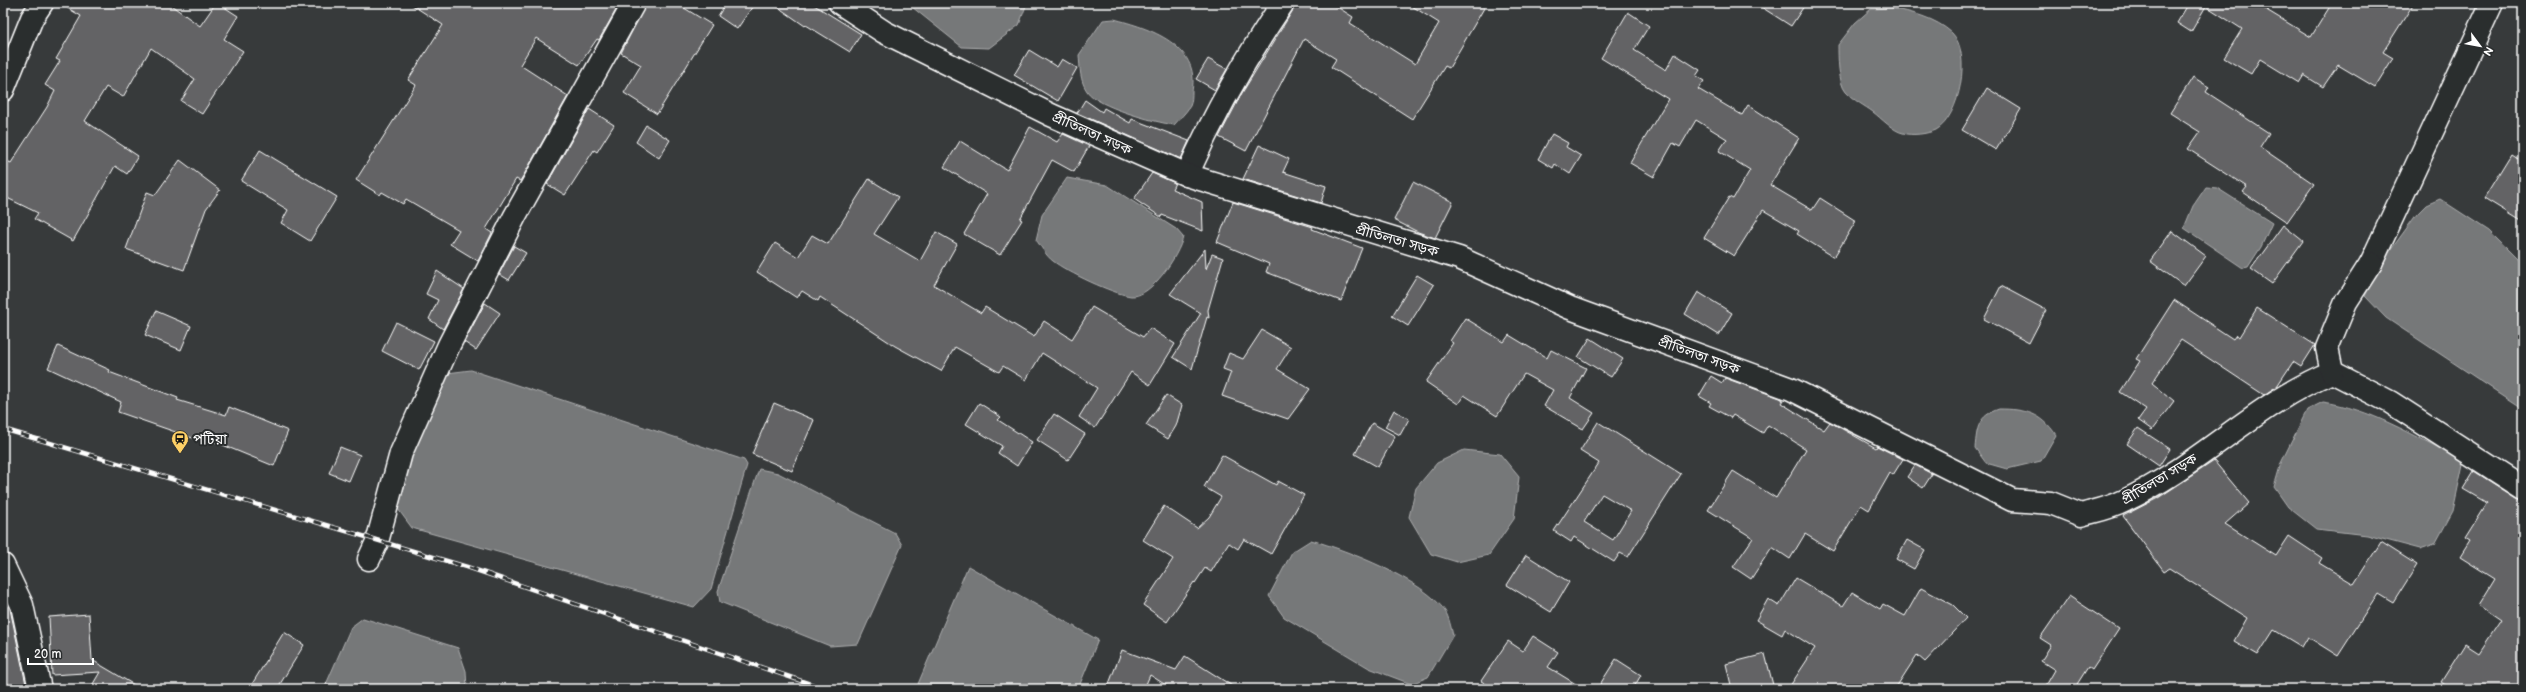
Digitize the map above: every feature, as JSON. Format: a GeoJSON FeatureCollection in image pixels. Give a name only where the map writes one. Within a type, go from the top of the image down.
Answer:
{"type":"FeatureCollection","features":[{"type":"Feature","properties":{"kind":"main road"},"geometry":{"type":"LineString","coordinates":[[3,90],[32,18],[42,3]]}},
{"type":"Feature","properties":{"kind":"main road"},"geometry":{"type":"LineString","coordinates":[[369,559],[378,542],[401,453],[449,345],[515,216],[634,3]]}},
{"type":"Feature","properties":{"kind":"main road","name":"প্রীতিলতা সড়ক"},"geometry":{"type":"LineString","coordinates":[[840,3],[898,39],[1051,115],[1187,175],[1373,234],[1459,258],[1570,308],[1791,389],[2012,500],[2051,503],[2081,515],[2124,502],[2188,464],[2260,411],[2312,380],[2332,372]]}},
{"type":"Feature","properties":{"kind":"main road"},"geometry":{"type":"LineString","coordinates":[[1187,175],[1214,115],[1241,67],[1283,3]]}},
{"type":"Feature","properties":{"kind":"main road"},"geometry":{"type":"LineString","coordinates":[[2492,3],[2370,263],[2346,302],[2328,348],[2332,372],[2390,402],[2523,488]]}},
{"type":"Feature","properties":{"kind":"main road"},"geometry":{"type":"LineString","coordinates":[[3,565],[22,605],[40,689]]}},
{"type":"Feature","properties":{"kind":"shaded area"},"geometry":{"type":"Polygon","coordinates":[[[907,3],[1027,3],[1019,25],[989,48],[962,47],[907,3]]]}},
{"type":"Feature","properties":{"kind":"shaded area"},"geometry":{"type":"Polygon","coordinates":[[[1891,8],[1915,14],[1939,23],[1952,33],[1958,42],[1962,69],[1957,99],[1944,123],[1936,130],[1920,134],[1899,132],[1849,95],[1843,88],[1839,69],[1838,45],[1855,23],[1871,9],[1891,8]]]}},
{"type":"Feature","properties":{"kind":"shaded area"},"geometry":{"type":"Polygon","coordinates":[[[1114,19],[1142,28],[1170,41],[1181,50],[1189,62],[1193,75],[1191,103],[1187,111],[1174,125],[1154,121],[1114,108],[1102,103],[1087,91],[1081,74],[1079,55],[1103,20],[1114,19]]]}},
{"type":"Feature","properties":{"kind":"shaded area"},"geometry":{"type":"Polygon","coordinates":[[[1067,178],[1107,185],[1176,229],[1183,237],[1170,264],[1163,274],[1147,290],[1139,295],[1131,296],[1090,282],[1053,261],[1036,240],[1042,215],[1067,178]]]}},
{"type":"Feature","properties":{"kind":"shaded area"},"geometry":{"type":"Polygon","coordinates":[[[2206,187],[2217,188],[2272,223],[2261,247],[2248,267],[2243,268],[2184,228],[2193,206],[2206,187]]]}},
{"type":"Feature","properties":{"kind":"shaded area"},"geometry":{"type":"Polygon","coordinates":[[[2440,199],[2489,231],[2523,265],[2523,409],[2386,318],[2365,296],[2382,262],[2417,214],[2426,205],[2440,199]]]}},
{"type":"Feature","properties":{"kind":"shaded area"},"geometry":{"type":"Polygon","coordinates":[[[471,370],[744,460],[747,465],[711,589],[694,607],[412,528],[398,509],[412,452],[447,373],[471,370]]]}},
{"type":"Feature","properties":{"kind":"shaded area"},"geometry":{"type":"Polygon","coordinates":[[[2323,402],[2340,405],[2374,416],[2455,456],[2463,464],[2453,511],[2435,544],[2420,549],[2367,535],[2316,529],[2288,507],[2274,487],[2281,463],[2307,410],[2323,402]]]}},
{"type":"Feature","properties":{"kind":"shaded area"},"geometry":{"type":"Polygon","coordinates":[[[1999,409],[2025,411],[2039,417],[2051,428],[2056,435],[2041,461],[2007,469],[1986,463],[1975,448],[1978,428],[1980,423],[1987,415],[1999,409]]]}},
{"type":"Feature","properties":{"kind":"shaded area"},"geometry":{"type":"Polygon","coordinates":[[[1464,450],[1500,454],[1519,477],[1514,519],[1489,555],[1457,562],[1431,554],[1409,517],[1416,488],[1437,463],[1464,450]]]}},
{"type":"Feature","properties":{"kind":"shaded area"},"geometry":{"type":"Polygon","coordinates":[[[759,469],[778,473],[895,533],[902,545],[858,644],[830,646],[720,602],[718,591],[759,469]]]}},
{"type":"Feature","properties":{"kind":"shaded area"},"geometry":{"type":"Polygon","coordinates":[[[1311,540],[1344,551],[1384,568],[1420,588],[1435,599],[1445,611],[1449,619],[1453,635],[1428,677],[1411,684],[1369,668],[1284,617],[1269,596],[1292,552],[1311,540]]]}},
{"type":"Feature","properties":{"kind":"shaded area"},"geometry":{"type":"Polygon","coordinates":[[[968,566],[1098,640],[1078,689],[926,689],[918,684],[968,566]]]}},
{"type":"Feature","properties":{"kind":"shaded area"},"geometry":{"type":"Polygon","coordinates":[[[363,618],[458,648],[466,671],[467,689],[324,689],[351,627],[363,618]]]}},
{"type":"Feature","properties":{"kind":"building"},"geometry":{"type":"Polygon","coordinates":[[[59,3],[168,3],[200,26],[216,3],[218,3],[238,16],[224,39],[243,51],[202,114],[181,101],[195,79],[151,48],[123,97],[106,87],[85,121],[138,156],[127,174],[115,166],[73,241],[34,219],[38,213],[3,196],[3,159],[11,163],[47,107],[55,91],[45,85],[60,61],[56,59],[81,16],[59,3]]]}},
{"type":"Feature","properties":{"kind":"building"},"geometry":{"type":"Polygon","coordinates":[[[409,3],[620,3],[599,40],[597,39],[579,65],[536,38],[520,65],[568,96],[525,173],[520,181],[516,179],[486,229],[492,233],[478,261],[450,244],[459,230],[406,199],[403,204],[382,192],[380,195],[356,180],[416,85],[408,80],[443,25],[409,3]]]}},
{"type":"Feature","properties":{"kind":"building"},"geometry":{"type":"Polygon","coordinates":[[[646,3],[676,3],[712,25],[657,114],[624,93],[641,65],[621,53],[646,3]]]}},
{"type":"Feature","properties":{"kind":"building"},"geometry":{"type":"Polygon","coordinates":[[[726,3],[755,3],[737,29],[718,16],[726,3]]]}},
{"type":"Feature","properties":{"kind":"building"},"geometry":{"type":"Polygon","coordinates":[[[772,3],[811,3],[861,34],[850,52],[806,25],[805,26],[772,3]]]}},
{"type":"Feature","properties":{"kind":"building"},"geometry":{"type":"Polygon","coordinates":[[[1295,3],[1331,3],[1353,17],[1350,23],[1415,64],[1439,23],[1407,3],[1487,3],[1449,68],[1445,66],[1412,119],[1331,67],[1336,59],[1304,39],[1246,151],[1219,137],[1242,93],[1293,10],[1295,3]]]}},
{"type":"Feature","properties":{"kind":"building"},"geometry":{"type":"Polygon","coordinates":[[[1755,3],[1806,3],[1791,26],[1755,3]]]}},
{"type":"Feature","properties":{"kind":"building"},"geometry":{"type":"Polygon","coordinates":[[[2189,3],[2255,3],[2311,37],[2332,3],[2414,3],[2383,52],[2393,58],[2375,87],[2338,65],[2323,87],[2304,75],[2299,83],[2260,59],[2251,74],[2224,58],[2242,29],[2206,6],[2191,32],[2177,23],[2189,3]]]}},
{"type":"Feature","properties":{"kind":"building"},"geometry":{"type":"Polygon","coordinates":[[[1628,12],[1649,26],[1634,50],[1666,70],[1675,54],[1700,70],[1696,76],[1704,81],[1698,89],[1742,115],[1748,105],[1799,138],[1770,185],[1812,210],[1820,198],[1856,221],[1834,257],[1797,234],[1799,231],[1763,210],[1734,256],[1704,238],[1729,197],[1733,199],[1750,170],[1719,151],[1727,139],[1696,120],[1680,147],[1673,143],[1654,177],[1630,163],[1668,99],[1601,58],[1628,12]]]}},
{"type":"Feature","properties":{"kind":"building"},"geometry":{"type":"Polygon","coordinates":[[[1029,50],[1057,67],[1062,59],[1077,68],[1058,101],[1014,75],[1029,50]]]}},
{"type":"Feature","properties":{"kind":"building"},"geometry":{"type":"Polygon","coordinates":[[[1208,59],[1227,69],[1215,90],[1196,79],[1208,59]]]}},
{"type":"Feature","properties":{"kind":"building"},"geometry":{"type":"Polygon","coordinates":[[[2193,77],[2209,87],[2206,92],[2269,133],[2260,147],[2314,184],[2287,222],[2243,192],[2247,187],[2188,149],[2200,132],[2170,113],[2193,77]]]}},
{"type":"Feature","properties":{"kind":"building"},"geometry":{"type":"Polygon","coordinates":[[[1987,88],[2021,109],[1996,150],[1962,130],[1987,88]]]}},
{"type":"Feature","properties":{"kind":"building"},"geometry":{"type":"Polygon","coordinates":[[[1085,100],[1102,112],[1104,108],[1130,123],[1132,119],[1189,141],[1181,159],[1077,113],[1085,100]]]}},
{"type":"Feature","properties":{"kind":"building"},"geometry":{"type":"Polygon","coordinates":[[[589,109],[614,125],[597,152],[594,150],[565,195],[547,184],[589,109]]]}},
{"type":"Feature","properties":{"kind":"building"},"geometry":{"type":"Polygon","coordinates":[[[646,125],[670,140],[659,158],[636,142],[646,125]]]}},
{"type":"Feature","properties":{"kind":"building"},"geometry":{"type":"Polygon","coordinates":[[[1030,127],[1057,142],[1063,134],[1089,146],[1074,172],[1052,160],[1020,219],[1022,220],[1000,255],[964,234],[987,194],[944,167],[960,141],[1007,170],[1030,127]]]}},
{"type":"Feature","properties":{"kind":"building"},"geometry":{"type":"Polygon","coordinates":[[[1552,134],[1568,143],[1566,147],[1581,156],[1570,174],[1555,164],[1553,168],[1538,159],[1552,134]]]}},
{"type":"Feature","properties":{"kind":"building"},"geometry":{"type":"Polygon","coordinates":[[[1259,145],[1289,159],[1283,172],[1326,186],[1321,203],[1243,179],[1259,145]]]}},
{"type":"Feature","properties":{"kind":"building"},"geometry":{"type":"Polygon","coordinates":[[[260,150],[337,197],[310,241],[281,223],[288,210],[241,181],[260,150]]]}},
{"type":"Feature","properties":{"kind":"building"},"geometry":{"type":"Polygon","coordinates":[[[2511,154],[2523,162],[2523,222],[2484,198],[2511,154]]]}},
{"type":"Feature","properties":{"kind":"building"},"geometry":{"type":"Polygon","coordinates":[[[180,160],[220,190],[206,209],[184,270],[126,249],[147,192],[155,195],[180,160]]]}},
{"type":"Feature","properties":{"kind":"building"},"geometry":{"type":"Polygon","coordinates":[[[1152,173],[1175,183],[1172,189],[1202,202],[1203,231],[1162,215],[1161,217],[1134,199],[1152,173]]]}},
{"type":"Feature","properties":{"kind":"building"},"geometry":{"type":"Polygon","coordinates":[[[869,179],[898,197],[874,234],[920,261],[936,232],[957,244],[934,285],[981,313],[985,307],[1034,337],[1044,321],[1072,339],[1092,307],[1143,337],[1150,328],[1175,344],[1150,385],[1131,372],[1095,428],[1079,417],[1097,388],[1042,353],[1026,380],[1003,366],[999,372],[955,347],[941,371],[895,346],[820,297],[818,301],[802,291],[797,298],[757,272],[775,243],[798,257],[812,235],[828,244],[869,179]]]}},
{"type":"Feature","properties":{"kind":"building"},"geometry":{"type":"Polygon","coordinates":[[[1413,182],[1453,202],[1435,238],[1418,232],[1394,220],[1413,182]]]}},
{"type":"Feature","properties":{"kind":"building"},"geometry":{"type":"Polygon","coordinates":[[[1233,202],[1313,227],[1312,229],[1362,248],[1341,301],[1266,272],[1269,264],[1217,242],[1233,202]]]}},
{"type":"Feature","properties":{"kind":"building"},"geometry":{"type":"Polygon","coordinates":[[[2283,225],[2303,241],[2272,284],[2251,269],[2283,225]]]}},
{"type":"Feature","properties":{"kind":"building"},"geometry":{"type":"Polygon","coordinates":[[[2172,231],[2206,256],[2184,286],[2150,261],[2172,231]]]}},
{"type":"Feature","properties":{"kind":"building"},"geometry":{"type":"Polygon","coordinates":[[[514,246],[526,253],[509,280],[499,274],[514,246]]]}},
{"type":"Feature","properties":{"kind":"building"},"geometry":{"type":"Polygon","coordinates":[[[1205,249],[1206,269],[1212,254],[1223,258],[1208,310],[1209,318],[1207,317],[1192,369],[1173,357],[1201,313],[1170,294],[1205,249]]]}},
{"type":"Feature","properties":{"kind":"building"},"geometry":{"type":"Polygon","coordinates":[[[437,271],[464,289],[443,329],[429,319],[438,300],[426,294],[437,271]]]}},
{"type":"Feature","properties":{"kind":"building"},"geometry":{"type":"Polygon","coordinates":[[[1417,275],[1434,285],[1408,326],[1392,316],[1417,275]]]}},
{"type":"Feature","properties":{"kind":"building"},"geometry":{"type":"Polygon","coordinates":[[[2001,286],[2046,310],[2029,343],[1984,319],[2001,286]]]}},
{"type":"Feature","properties":{"kind":"building"},"geometry":{"type":"Polygon","coordinates":[[[1698,292],[1732,313],[1719,335],[1685,314],[1698,292]]]}},
{"type":"Feature","properties":{"kind":"building"},"geometry":{"type":"Polygon","coordinates":[[[2174,300],[2233,339],[2236,335],[2239,337],[2257,308],[2315,345],[2301,367],[2293,362],[2277,386],[2264,395],[2181,340],[2152,383],[2174,401],[2152,430],[2138,420],[2146,409],[2120,392],[2140,361],[2136,359],[2174,300]]]}},
{"type":"Feature","properties":{"kind":"building"},"geometry":{"type":"Polygon","coordinates":[[[485,303],[500,313],[476,350],[464,342],[485,303]]]}},
{"type":"Feature","properties":{"kind":"building"},"geometry":{"type":"Polygon","coordinates":[[[156,311],[191,326],[181,350],[145,335],[156,311]]]}},
{"type":"Feature","properties":{"kind":"building"},"geometry":{"type":"Polygon","coordinates":[[[1465,318],[1504,342],[1509,335],[1547,358],[1551,350],[1586,368],[1570,398],[1594,413],[1583,429],[1544,406],[1553,390],[1524,374],[1497,416],[1464,395],[1458,404],[1426,382],[1453,343],[1450,341],[1465,318]]]}},
{"type":"Feature","properties":{"kind":"building"},"geometry":{"type":"Polygon","coordinates":[[[396,322],[434,341],[419,370],[382,351],[396,322]]]}},
{"type":"Feature","properties":{"kind":"building"},"geometry":{"type":"Polygon","coordinates":[[[1262,330],[1291,347],[1277,369],[1310,389],[1288,419],[1222,396],[1231,372],[1223,369],[1229,353],[1243,359],[1262,330]]]}},
{"type":"Feature","properties":{"kind":"building"},"geometry":{"type":"Polygon","coordinates":[[[1590,338],[1623,359],[1611,377],[1578,357],[1590,338]]]}},
{"type":"Feature","properties":{"kind":"building"},"geometry":{"type":"Polygon","coordinates":[[[58,346],[110,370],[109,372],[178,398],[177,400],[226,415],[229,407],[288,431],[274,466],[208,439],[207,443],[118,412],[121,402],[48,368],[58,346]]]}},
{"type":"Feature","properties":{"kind":"building"},"geometry":{"type":"Polygon","coordinates":[[[1711,376],[1722,383],[1725,378],[1780,398],[1783,400],[1781,403],[1824,430],[1830,422],[1876,448],[1877,446],[1903,459],[1893,475],[1890,473],[1869,510],[1861,505],[1833,551],[1805,534],[1790,559],[1772,547],[1751,579],[1733,567],[1753,538],[1708,510],[1733,471],[1776,498],[1806,449],[1768,425],[1763,433],[1733,415],[1731,418],[1709,406],[1711,403],[1699,396],[1711,376]]]}},
{"type":"Feature","properties":{"kind":"building"},"geometry":{"type":"Polygon","coordinates":[[[1166,395],[1182,405],[1176,426],[1168,439],[1146,425],[1166,395]]]}},
{"type":"Feature","properties":{"kind":"building"},"geometry":{"type":"Polygon","coordinates":[[[774,403],[814,420],[792,471],[752,454],[774,403]]]}},
{"type":"Feature","properties":{"kind":"building"},"geometry":{"type":"Polygon","coordinates":[[[979,403],[1001,417],[998,420],[1032,442],[1017,466],[998,453],[1002,446],[966,424],[979,403]]]}},
{"type":"Feature","properties":{"kind":"building"},"geometry":{"type":"Polygon","coordinates":[[[1394,410],[1409,419],[1400,435],[1385,427],[1394,410]]]}},
{"type":"Feature","properties":{"kind":"building"},"geometry":{"type":"Polygon","coordinates":[[[1054,414],[1085,434],[1068,460],[1037,440],[1054,414]]]}},
{"type":"Feature","properties":{"kind":"building"},"geometry":{"type":"Polygon","coordinates":[[[1598,422],[1681,474],[1628,557],[1620,553],[1614,562],[1574,537],[1571,542],[1554,531],[1599,463],[1580,451],[1598,422]],[[1602,494],[1584,522],[1613,540],[1631,511],[1602,494]]]}},
{"type":"Feature","properties":{"kind":"building"},"geometry":{"type":"Polygon","coordinates":[[[1372,423],[1395,436],[1378,467],[1355,454],[1372,423]]]}},
{"type":"Feature","properties":{"kind":"building"},"geometry":{"type":"Polygon","coordinates":[[[2138,428],[2170,449],[2159,466],[2127,444],[2138,428]]]}},
{"type":"Feature","properties":{"kind":"building"},"geometry":{"type":"Polygon","coordinates":[[[340,447],[360,455],[349,481],[329,473],[340,447]]]}},
{"type":"Feature","properties":{"kind":"building"},"geometry":{"type":"Polygon","coordinates":[[[1222,455],[1276,485],[1278,481],[1304,495],[1271,554],[1244,539],[1238,549],[1229,543],[1211,572],[1205,568],[1167,622],[1143,605],[1173,559],[1143,540],[1164,506],[1197,528],[1209,517],[1221,497],[1204,487],[1222,455]]]}},
{"type":"Feature","properties":{"kind":"building"},"geometry":{"type":"Polygon","coordinates":[[[2214,461],[2249,503],[2225,524],[2276,556],[2289,536],[2322,558],[2319,563],[2354,584],[2381,542],[2417,565],[2393,603],[2378,594],[2338,656],[2308,637],[2302,647],[2274,630],[2258,655],[2234,641],[2247,618],[2169,568],[2164,571],[2123,516],[2158,498],[2214,461]]]}},
{"type":"Feature","properties":{"kind":"building"},"geometry":{"type":"Polygon","coordinates":[[[1915,465],[1932,474],[1923,488],[1907,477],[1915,465]]]}},
{"type":"Feature","properties":{"kind":"building"},"geometry":{"type":"Polygon","coordinates":[[[2474,471],[2516,498],[2523,500],[2523,689],[2451,689],[2441,682],[2465,644],[2479,653],[2501,620],[2479,605],[2495,579],[2460,557],[2470,541],[2465,538],[2487,503],[2463,489],[2474,471]]]}},
{"type":"Feature","properties":{"kind":"building"},"geometry":{"type":"Polygon","coordinates":[[[1907,540],[1925,550],[1914,569],[1896,559],[1907,540]]]}},
{"type":"Feature","properties":{"kind":"building"},"geometry":{"type":"Polygon","coordinates":[[[1526,555],[1569,582],[1551,612],[1507,585],[1526,555]]]}},
{"type":"Feature","properties":{"kind":"building"},"geometry":{"type":"Polygon","coordinates":[[[1796,578],[1843,606],[1852,592],[1880,609],[1883,604],[1905,616],[1921,588],[1953,605],[1966,618],[1925,662],[1917,655],[1895,689],[1788,689],[1815,648],[1785,629],[1782,635],[1756,620],[1768,599],[1779,606],[1796,578]]]}},
{"type":"Feature","properties":{"kind":"building"},"geometry":{"type":"Polygon","coordinates":[[[3,594],[10,609],[27,689],[3,689],[3,594]]]}},
{"type":"Feature","properties":{"kind":"building"},"geometry":{"type":"Polygon","coordinates":[[[2069,596],[2119,629],[2092,670],[2088,667],[2074,689],[2044,689],[2055,670],[2041,661],[2051,645],[2040,638],[2069,596]]]}},
{"type":"Feature","properties":{"kind":"building"},"geometry":{"type":"Polygon","coordinates":[[[89,614],[92,660],[141,689],[90,689],[100,672],[52,675],[49,617],[89,614]]]}},
{"type":"Feature","properties":{"kind":"building"},"geometry":{"type":"Polygon","coordinates":[[[284,632],[304,645],[277,689],[249,689],[284,632]]]}},
{"type":"Feature","properties":{"kind":"building"},"geometry":{"type":"Polygon","coordinates":[[[1533,636],[1558,652],[1548,667],[1584,689],[1495,689],[1481,681],[1508,641],[1523,651],[1533,636]]]}},
{"type":"Feature","properties":{"kind":"building"},"geometry":{"type":"Polygon","coordinates":[[[1122,650],[1176,670],[1185,656],[1237,689],[1172,689],[1150,675],[1144,689],[1107,689],[1122,650]]]}},
{"type":"Feature","properties":{"kind":"building"},"geometry":{"type":"Polygon","coordinates":[[[1765,654],[1774,689],[1732,689],[1726,664],[1765,654]]]}},
{"type":"Feature","properties":{"kind":"building"},"geometry":{"type":"Polygon","coordinates":[[[1616,659],[1641,675],[1633,689],[1597,689],[1616,659]]]}},
{"type":"Feature","properties":{"kind":"railway"},"geometry":{"type":"LineString","coordinates":[[3,429],[467,567],[825,689]]}},
{"type":"Feature","properties":{"kind":"place","name":"পটিয়া"},"geometry":{"type":"Point","coordinates":[180,454]}}]}
